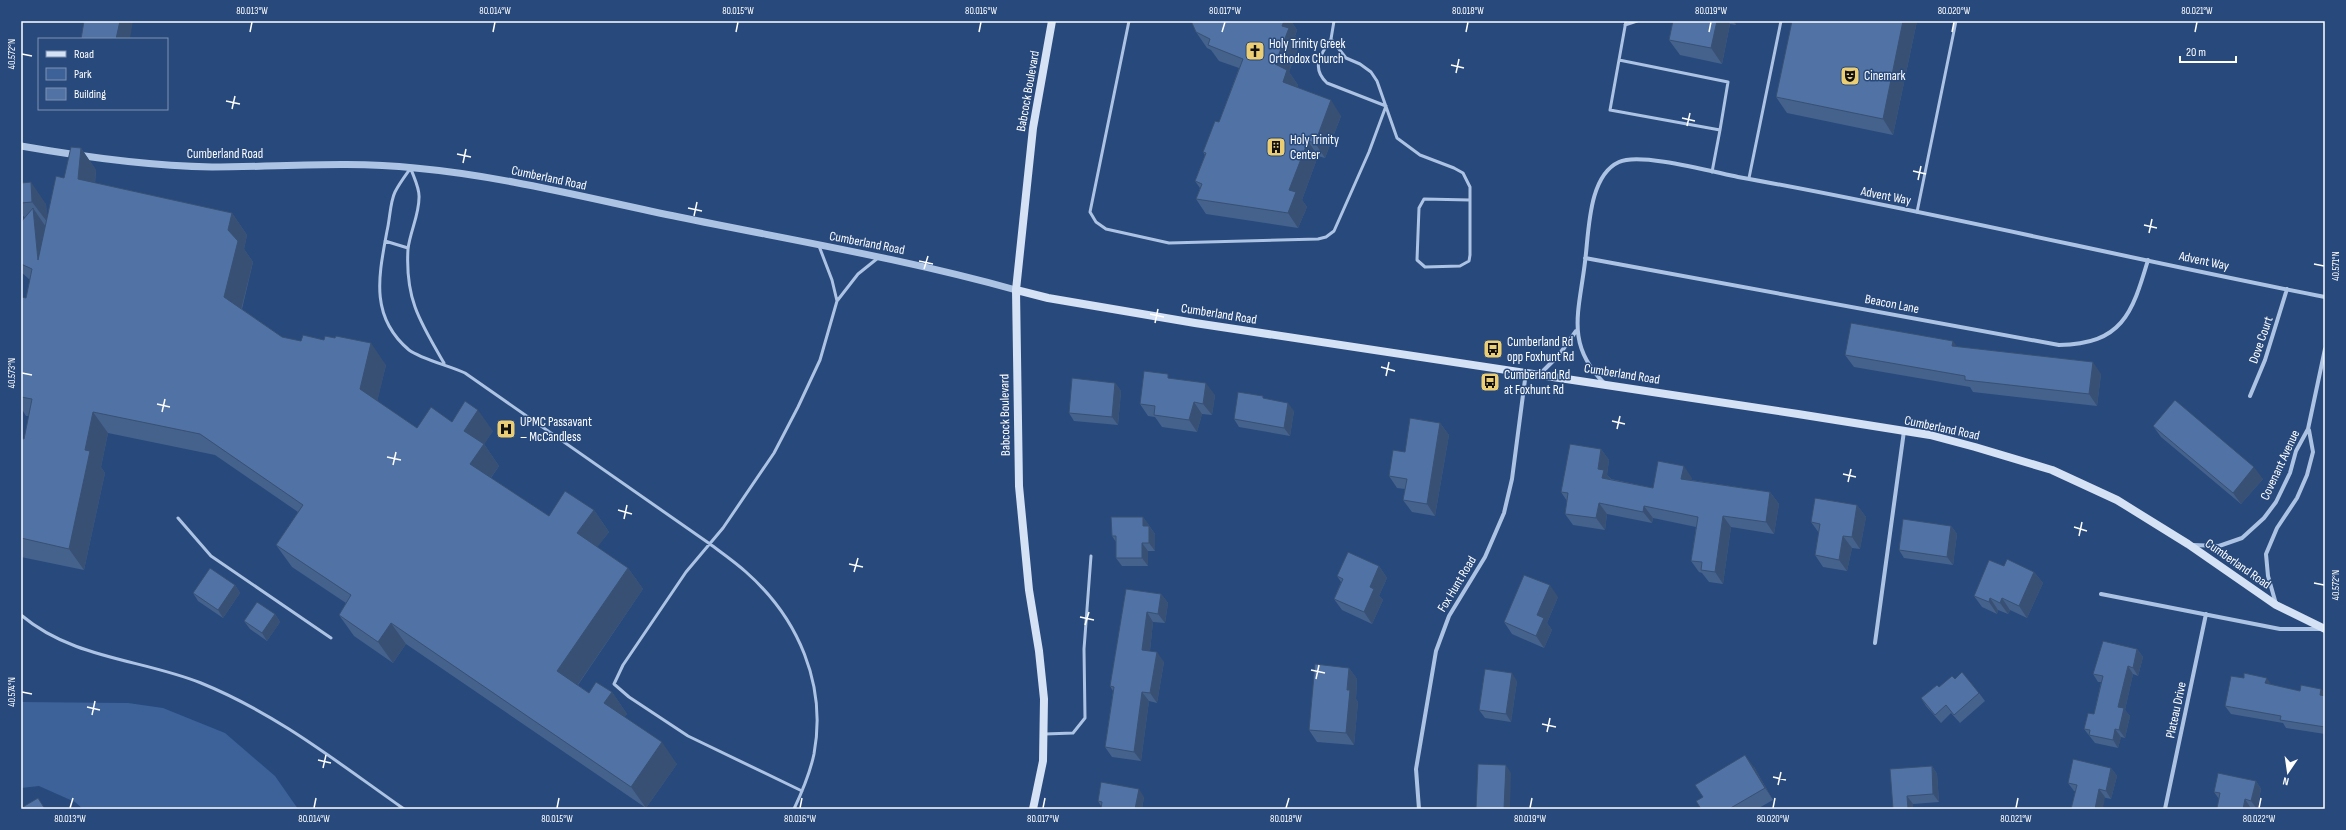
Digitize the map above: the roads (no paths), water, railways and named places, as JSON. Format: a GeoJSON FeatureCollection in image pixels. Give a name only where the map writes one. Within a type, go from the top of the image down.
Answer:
{"type":"FeatureCollection","features":[{"type":"Feature","properties":{"kind":"main road","name":"Babcock Boulevard"},"geometry":{"type":"LineString","coordinates":[[1033,809],[1043,761],[1045,734],[1039,651],[1028,590],[1018,486],[1016,290],[1033,128],[1052,21]]}},
{"type":"Feature","properties":{"kind":"main road","name":"Cumberland Road"},"geometry":{"type":"LineString","coordinates":[[1016,290],[1048,298],[1195,323],[1540,374],[1904,431],[1975,446],[2052,470],[2117,500],[2188,544],[2276,605],[2324,629]]}},
{"type":"Feature","properties":{"kind":"street","name":"Cumberland Road"},"geometry":{"type":"LineString","coordinates":[[21,146],[103,159],[154,165],[411,167],[454,172],[503,180],[819,246],[879,257],[975,278],[1016,290]]}},
{"type":"Feature","properties":{"kind":"street","name":"Advent Way"},"geometry":{"type":"LineString","coordinates":[[1605,384],[1586,363],[1576,331],[1591,209],[1602,177],[1610,167],[1631,158],[1749,178],[2325,297]]}},
{"type":"Feature","properties":{"kind":"street","name":"Beacon Lane"},"geometry":{"type":"LineString","coordinates":[[1585,258],[2059,345],[2077,345],[2092,341],[2107,335],[2120,325],[2135,301],[2148,260]]}},
{"type":"Feature","properties":{"kind":"street","name":"Dove Court"},"geometry":{"type":"LineString","coordinates":[[2250,396],[2268,353],[2287,289]]}},
{"type":"Feature","properties":{"kind":"street","name":"Advent Way"},"geometry":{"type":"LineString","coordinates":[[1540,374],[1559,355],[1576,331]]}},
{"type":"Feature","properties":{"kind":"street","name":"Covenant Avenue"},"geometry":{"type":"LineString","coordinates":[[2188,544],[2219,546],[2230,543],[2249,533],[2276,502],[2290,473],[2296,451],[2308,430],[2325,349]]}},
{"type":"Feature","properties":{"kind":"street","name":"Fox Hunt Road"},"geometry":{"type":"LineString","coordinates":[[1419,809],[1416,769],[1436,651],[1449,616],[1485,557],[1504,513],[1512,479],[1526,372]]}},
{"type":"Feature","properties":{"kind":"street","name":"Covenant Avenue"},"geometry":{"type":"LineString","coordinates":[[2276,605],[2268,576],[2266,554],[2277,528],[2297,498],[2307,475],[2312,452],[2308,430]]}},
{"type":"Feature","properties":{"kind":"street"},"geometry":{"type":"LineString","coordinates":[[1875,643],[1904,431]]}},
{"type":"Feature","properties":{"kind":"street"},"geometry":{"type":"LineString","coordinates":[[2101,594],[2280,629],[2324,629]]}},
{"type":"Feature","properties":{"kind":"street","name":"Plateau Drive"},"geometry":{"type":"LineString","coordinates":[[2165,809],[2206,614]]}},
{"type":"Feature","properties":{"kind":"lane"},"geometry":{"type":"LineString","coordinates":[[1129,21],[1090,212],[1096,222],[1106,229],[1169,243],[1318,239],[1326,237],[1338,224],[1369,152],[1386,106]]}},
{"type":"Feature","properties":{"kind":"lane"},"geometry":{"type":"LineString","coordinates":[[1334,21],[1331,39],[1317,64],[1321,78],[1327,83],[1386,106]]}},
{"type":"Feature","properties":{"kind":"lane"},"geometry":{"type":"LineString","coordinates":[[1626,21],[1610,110],[1720,130]]}},
{"type":"Feature","properties":{"kind":"lane"},"geometry":{"type":"LineString","coordinates":[[1625,25],[1637,21]]}},
{"type":"Feature","properties":{"kind":"lane"},"geometry":{"type":"LineString","coordinates":[[1749,178],[1781,21]]}},
{"type":"Feature","properties":{"kind":"lane"},"geometry":{"type":"LineString","coordinates":[[1917,212],[1956,21]]}},
{"type":"Feature","properties":{"kind":"lane"},"geometry":{"type":"LineString","coordinates":[[1331,39],[1346,58],[1360,64],[1371,72],[1377,81],[1397,138],[1420,155],[1463,173],[1470,186],[1470,200],[1470,256],[1469,261],[1460,266],[1425,267],[1421,265],[1417,260],[1418,208],[1421,201],[1424,199],[1470,200]]}},
{"type":"Feature","properties":{"kind":"lane"},"geometry":{"type":"LineString","coordinates":[[1619,60],[1728,82],[1712,172]]}},
{"type":"Feature","properties":{"kind":"lane"},"geometry":{"type":"LineString","coordinates":[[411,167],[394,193],[379,274],[379,296],[383,313],[398,339],[410,351],[425,358],[444,363],[465,373],[710,544],[746,571],[763,588],[794,629],[806,653],[813,677],[817,710],[814,755],[802,791],[794,809]]}},
{"type":"Feature","properties":{"kind":"lane"},"geometry":{"type":"LineString","coordinates":[[411,167],[420,198],[408,248],[408,277],[412,303],[423,327],[444,363]]}},
{"type":"Feature","properties":{"kind":"lane"},"geometry":{"type":"LineString","coordinates":[[21,212],[21,231]]}},
{"type":"Feature","properties":{"kind":"lane"},"geometry":{"type":"LineString","coordinates":[[385,241],[408,248]]}},
{"type":"Feature","properties":{"kind":"lane"},"geometry":{"type":"LineString","coordinates":[[819,246],[832,280],[836,301]]}},
{"type":"Feature","properties":{"kind":"lane"},"geometry":{"type":"LineString","coordinates":[[802,791],[688,736],[629,697],[614,684],[623,665],[677,584],[694,560],[710,544],[774,453],[820,360],[836,301],[858,274],[879,257]]}},
{"type":"Feature","properties":{"kind":"lane"},"geometry":{"type":"LineString","coordinates":[[178,518],[211,556],[331,638]]}},
{"type":"Feature","properties":{"kind":"lane"},"geometry":{"type":"LineString","coordinates":[[1045,734],[1073,733],[1086,718],[1084,649],[1091,556]]}},
{"type":"Feature","properties":{"kind":"lane"},"geometry":{"type":"LineString","coordinates":[[21,615],[48,635],[88,651],[199,682],[238,699],[276,719],[404,809]]}},
{"type":"Feature","properties":{"kind":"place","name":"Holy Trinity Greek Orthodox Church"},"geometry":{"type":"Point","coordinates":[1255,51]}},
{"type":"Feature","properties":{"kind":"place","name":"Cinemark"},"geometry":{"type":"Point","coordinates":[1850,76]}},
{"type":"Feature","properties":{"kind":"place","name":"Holy Trinity Center"},"geometry":{"type":"Point","coordinates":[1276,147]}},
{"type":"Feature","properties":{"kind":"place","name":"Cumberland Rd opp Foxhunt Rd"},"geometry":{"type":"Point","coordinates":[1493,349]}},
{"type":"Feature","properties":{"kind":"place","name":"Cumberland Rd at Foxhunt Rd"},"geometry":{"type":"Point","coordinates":[1490,382]}},
{"type":"Feature","properties":{"kind":"place","name":"UPMC Passavant – McCandless"},"geometry":{"type":"Point","coordinates":[506,429]}}]}
